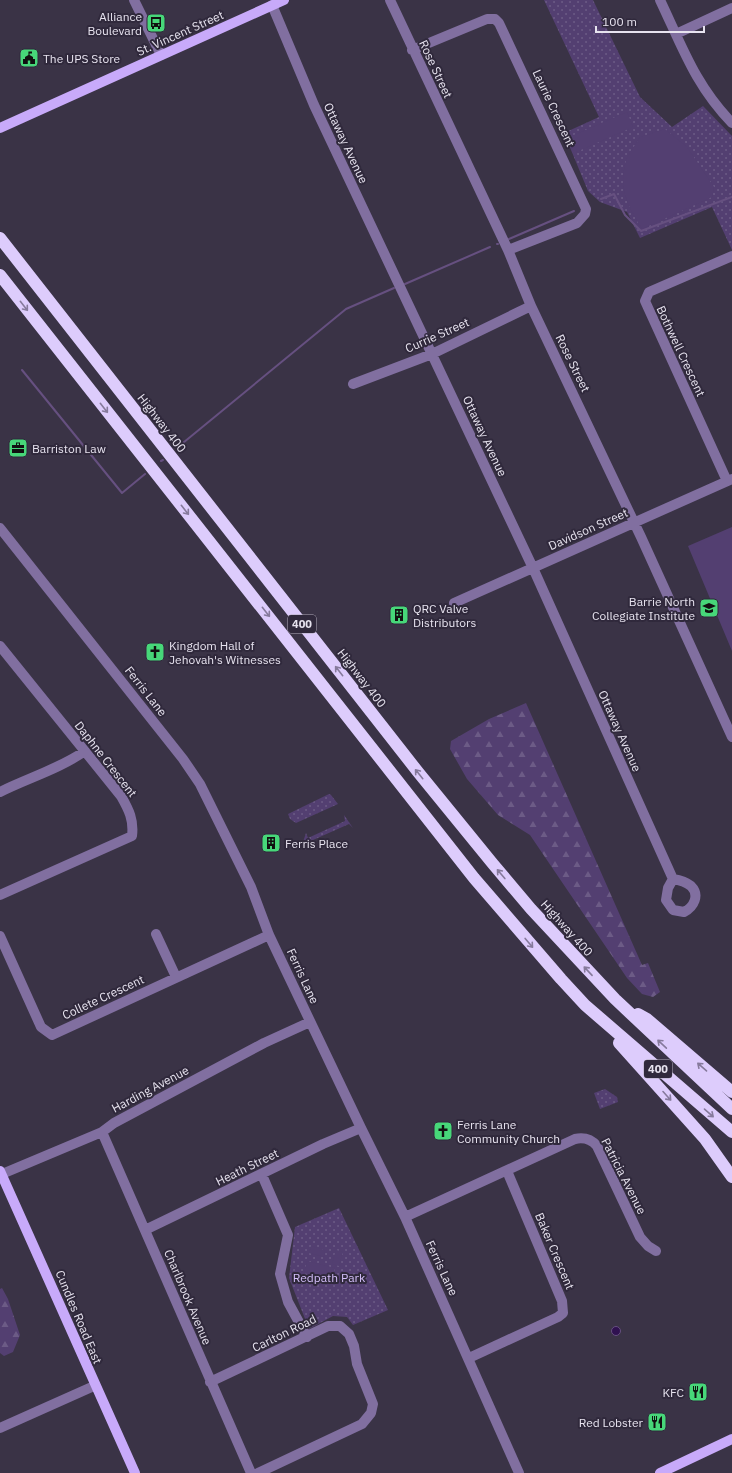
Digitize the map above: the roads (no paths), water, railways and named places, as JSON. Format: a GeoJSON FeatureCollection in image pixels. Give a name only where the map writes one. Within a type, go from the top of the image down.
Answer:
{"type":"FeatureCollection","features":[{"type":"Feature","properties":{"kind":"highway","name":"Highway 400"},"geometry":{"type":"LineString","coordinates":[[0,238],[423,778],[531,909],[615,1000],[732,1109]]}},
{"type":"Feature","properties":{"kind":"highway","name":"400"},"geometry":{"type":"LineString","coordinates":[[0,276],[474,878],[561,979],[585,1004],[732,1132]]}},
{"type":"Feature","properties":{"kind":"highway"},"geometry":{"type":"LineString","coordinates":[[615,1000],[648,1019],[732,1092]]}},
{"type":"Feature","properties":{"kind":"highway"},"geometry":{"type":"LineString","coordinates":[[585,1004],[705,1139],[732,1177]]}},
{"type":"Feature","properties":{"kind":"main road","name":"St. Vincent Street"},"geometry":{"type":"LineString","coordinates":[[0,128],[284,0]]}},
{"type":"Feature","properties":{"kind":"main road","name":"Cundles Road East"},"geometry":{"type":"LineString","coordinates":[[1,1173],[31,1238],[94,1386],[135,1473]]}},
{"type":"Feature","properties":{"kind":"main road"},"geometry":{"type":"LineString","coordinates":[[660,1473],[732,1439]]}},
{"type":"Feature","properties":{"kind":"street"},"geometry":{"type":"LineString","coordinates":[[134,0],[160,55]]}},
{"type":"Feature","properties":{"kind":"street","name":"Rose Street"},"geometry":{"type":"LineString","coordinates":[[390,0],[412,50],[508,250],[531,306],[635,523],[732,737]]}},
{"type":"Feature","properties":{"kind":"street"},"geometry":{"type":"LineString","coordinates":[[660,0],[693,73],[712,101],[732,123]]}},
{"type":"Feature","properties":{"kind":"street","name":"Ottaway Avenue"},"geometry":{"type":"LineString","coordinates":[[272,5],[314,105],[533,568],[673,879]]}},
{"type":"Feature","properties":{"kind":"street"},"geometry":{"type":"LineString","coordinates":[[676,34],[732,8]]}},
{"type":"Feature","properties":{"kind":"street","name":"Laurie Crescent"},"geometry":{"type":"LineString","coordinates":[[412,50],[487,18],[495,18],[502,30],[586,210],[581,220],[508,250]]}},
{"type":"Feature","properties":{"kind":"street","name":"Bothwell Crescent"},"geometry":{"type":"LineString","coordinates":[[730,480],[645,301],[649,292],[732,256]]}},
{"type":"Feature","properties":{"kind":"street","name":"Currie Street"},"geometry":{"type":"LineString","coordinates":[[353,384],[432,354],[531,306]]}},
{"type":"Feature","properties":{"kind":"street","name":"Davidson Street"},"geometry":{"type":"LineString","coordinates":[[454,603],[730,480]]}},
{"type":"Feature","properties":{"kind":"street","name":"Ferris Lane"},"geometry":{"type":"LineString","coordinates":[[0,528],[183,759],[200,784],[251,887],[269,935],[310,1022],[405,1217],[519,1473]]}},
{"type":"Feature","properties":{"kind":"street","name":"Daphne Crescent"},"geometry":{"type":"LineString","coordinates":[[0,646],[121,796],[130,812],[134,824],[132,836],[0,895]]}},
{"type":"Feature","properties":{"kind":"street"},"geometry":{"type":"LineString","coordinates":[[0,792],[26,779],[70,761],[85,751]]}},
{"type":"Feature","properties":{"kind":"street"},"geometry":{"type":"LineString","coordinates":[[156,934],[176,977]]}},
{"type":"Feature","properties":{"kind":"street","name":"Collete Crescent"},"geometry":{"type":"LineString","coordinates":[[0,936],[41,1027],[52,1035],[269,935]]}},
{"type":"Feature","properties":{"kind":"street","name":"Harding Avenue"},"geometry":{"type":"LineString","coordinates":[[1,1173],[102,1132],[114,1123],[250,1050],[310,1022]]}},
{"type":"Feature","properties":{"kind":"street","name":"Heath Street"},"geometry":{"type":"LineString","coordinates":[[145,1230],[262,1175],[323,1144],[361,1128]]}},
{"type":"Feature","properties":{"kind":"street","name":"Charlbrook Avenue"},"geometry":{"type":"LineString","coordinates":[[102,1132],[251,1473]]}},
{"type":"Feature","properties":{"kind":"street","name":"Patricia Avenue"},"geometry":{"type":"LineString","coordinates":[[405,1217],[575,1139],[585,1138],[591,1140],[597,1146],[640,1237],[656,1251]]}},
{"type":"Feature","properties":{"kind":"street","name":"Baker Crescent"},"geometry":{"type":"LineString","coordinates":[[469,1358],[560,1316],[563,1313],[562,1301],[507,1170]]}},
{"type":"Feature","properties":{"kind":"street"},"geometry":{"type":"LineString","coordinates":[[262,1175],[288,1235],[280,1274],[288,1302],[306,1336]]}},
{"type":"Feature","properties":{"kind":"street","name":"Carlton Road"},"geometry":{"type":"LineString","coordinates":[[210,1382],[328,1326],[340,1326],[348,1334],[354,1346],[357,1364],[373,1404],[371,1413],[362,1424],[258,1473]]}},
{"type":"Feature","properties":{"kind":"street"},"geometry":{"type":"LineString","coordinates":[[0,1428],[94,1386]]}},
{"type":"Feature","properties":{"kind":"waterway"},"geometry":{"type":"LineString","coordinates":[[601,199],[614,194],[625,215],[641,231],[732,197]]}},
{"type":"Feature","properties":{"kind":"waterway"},"geometry":{"type":"LineString","coordinates":[[509,239],[574,211]]}},
{"type":"Feature","properties":{"kind":"waterway"},"geometry":{"type":"LineString","coordinates":[[405,284],[490,247]]}},
{"type":"Feature","properties":{"kind":"waterway"},"geometry":{"type":"LineString","coordinates":[[178,447],[346,309],[394,288]]}},
{"type":"Feature","properties":{"kind":"waterway"},"geometry":{"type":"LineString","coordinates":[[22,370],[122,493],[145,474]]}},
{"type":"Feature","properties":{"kind":"place","name":"Alliance Boulevard"},"geometry":{"type":"Point","coordinates":[156,23]}},
{"type":"Feature","properties":{"kind":"place","name":"The UPS Store"},"geometry":{"type":"Point","coordinates":[29,58]}},
{"type":"Feature","properties":{"kind":"place","name":"Barriston Law"},"geometry":{"type":"Point","coordinates":[18,448]}},
{"type":"Feature","properties":{"kind":"place","name":"Barrie North Collegiate Institute"},"geometry":{"type":"Point","coordinates":[709,608]}},
{"type":"Feature","properties":{"kind":"place","name":"QRC Valve Distributors"},"geometry":{"type":"Point","coordinates":[399,615]}},
{"type":"Feature","properties":{"kind":"place","name":"Kingdom Hall of Jehovah's Witnesses"},"geometry":{"type":"Point","coordinates":[155,652]}},
{"type":"Feature","properties":{"kind":"place","name":"Ferris Place"},"geometry":{"type":"Point","coordinates":[271,843]}},
{"type":"Feature","properties":{"kind":"place","name":"Ferris Lane Community Church"},"geometry":{"type":"Point","coordinates":[443,1131]}},
{"type":"Feature","properties":{"kind":"place","name":"KFC"},"geometry":{"type":"Point","coordinates":[698,1392]}},
{"type":"Feature","properties":{"kind":"place","name":"Red Lobster"},"geometry":{"type":"Point","coordinates":[657,1422]}},
{"type":"Feature","properties":{"kind":"park label","name":"Redpath Park"},"geometry":{"type":"Point","coordinates":[329,1277]}}]}
